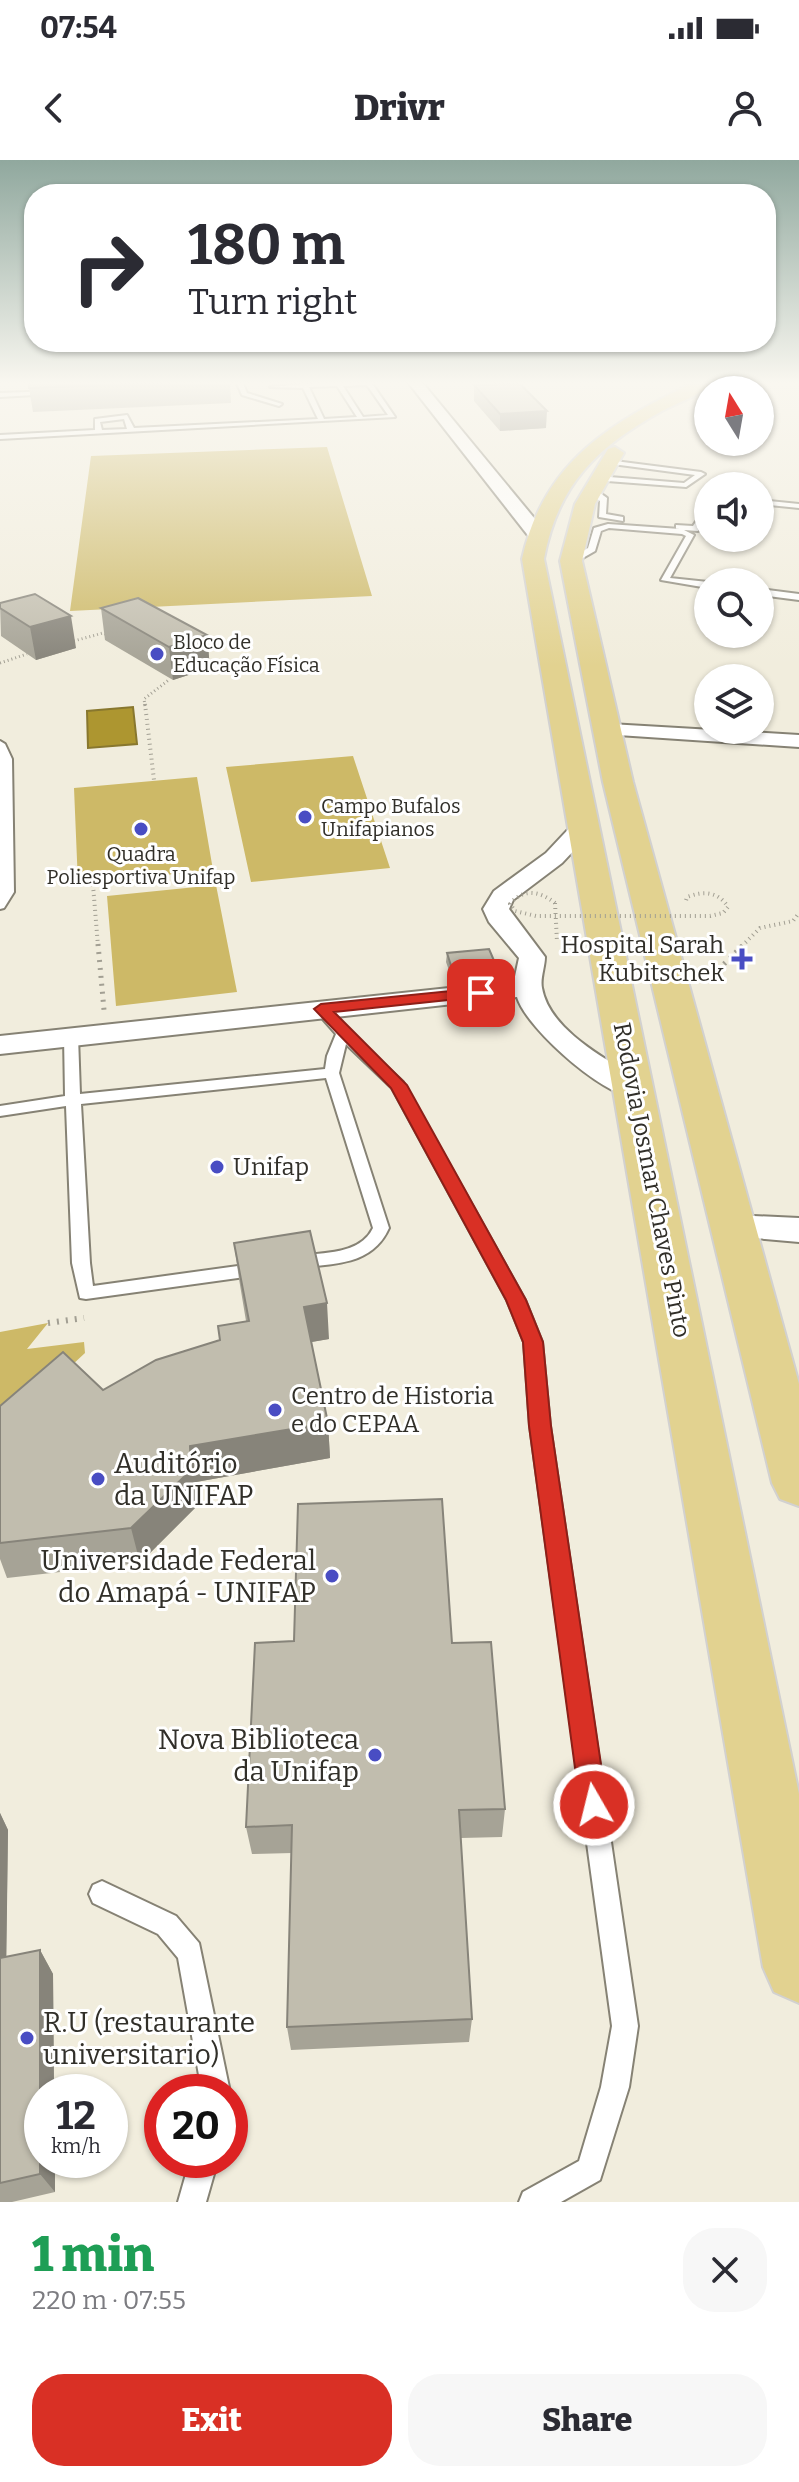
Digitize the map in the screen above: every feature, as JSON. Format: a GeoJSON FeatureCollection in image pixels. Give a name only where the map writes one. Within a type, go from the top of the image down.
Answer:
{"type":"FeatureCollection","features":[{"type":"Feature","properties":{"kind":"main road","name":"Rodovia Josmar Chaves Pinto"},"geometry":{"type":"LineString","coordinates":[[565,476],[553,494],[537,534],[533,559],[799,1967]]}},
{"type":"Feature","properties":{"kind":"main road","name":"Rodovia Josmar Chaves Pinto"},"geometry":{"type":"LineString","coordinates":[[598,476],[575,528],[571,561],[610,730],[618,782],[799,1483]]}},
{"type":"Feature","properties":{"kind":"street"},"geometry":{"type":"LineString","coordinates":[[490,476],[537,534]]}},
{"type":"Feature","properties":{"kind":"street"},"geometry":{"type":"LineString","coordinates":[[610,730],[799,741]]}},
{"type":"Feature","properties":{"kind":"street"},"geometry":{"type":"LineString","coordinates":[[585,825],[554,858],[503,896],[496,909],[498,917],[532,957],[528,988],[534,1008],[554,1032],[636,1092]]}},
{"type":"Feature","properties":{"kind":"street"},"geometry":{"type":"LineString","coordinates":[[0,1045],[528,988]]}},
{"type":"Feature","properties":{"kind":"street"},"geometry":{"type":"LineString","coordinates":[[733,1227],[799,1230]]}},
{"type":"Feature","properties":{"kind":"lane"},"geometry":{"type":"LineString","coordinates":[[598,476],[604,500],[600,514],[694,529]]}},
{"type":"Feature","properties":{"kind":"lane"},"geometry":{"type":"LineString","coordinates":[[600,476],[686,485],[698,476]]}},
{"type":"Feature","properties":{"kind":"lane"},"geometry":{"type":"LineString","coordinates":[[638,481],[641,476]]}},
{"type":"Feature","properties":{"kind":"lane"},"geometry":{"type":"LineString","coordinates":[[774,503],[799,506]]}},
{"type":"Feature","properties":{"kind":"lane"},"geometry":{"type":"LineString","coordinates":[[571,561],[592,549],[597,530],[608,526],[683,532],[690,535],[665,580],[694,583]]}},
{"type":"Feature","properties":{"kind":"lane"},"geometry":{"type":"LineString","coordinates":[[774,594],[799,597]]}},
{"type":"Feature","properties":{"kind":"lane"},"geometry":{"type":"LineString","coordinates":[[0,744],[7,759],[8,892],[0,905]]}},
{"type":"Feature","properties":{"kind":"lane"},"geometry":{"type":"LineString","coordinates":[[321,1009],[398,1085],[516,1300],[533,1342],[540,1426],[625,2026],[615,2087],[590,2170],[533,2202]]}},
{"type":"Feature","properties":{"kind":"lane"},"geometry":{"type":"LineString","coordinates":[[71,1036],[81,1263],[86,1293],[279,1266],[368,1250],[378,1240],[381,1228],[332,1073],[334,1056],[343,1034]]}},
{"type":"Feature","properties":{"kind":"lane"},"geometry":{"type":"LineString","coordinates":[[0,1111],[73,1100],[332,1073]]}},
{"type":"Feature","properties":{"kind":"lane"},"geometry":{"type":"LineString","coordinates":[[102,1894],[167,1925],[190,1952],[213,2074]]}},
{"type":"Feature","properties":{"kind":"lane"},"geometry":{"type":"LineString","coordinates":[[192,2202],[199,2178]]}},
{"type":"Feature","properties":{"kind":"path"},"geometry":{"type":"LineString","coordinates":[[69,642],[103,633],[111,637]]}},
{"type":"Feature","properties":{"kind":"path"},"geometry":{"type":"LineString","coordinates":[[0,663],[27,654]]}},
{"type":"Feature","properties":{"kind":"path"},"geometry":{"type":"LineString","coordinates":[[154,780],[144,699],[170,679]]}},
{"type":"Feature","properties":{"kind":"path"},"geometry":{"type":"LineString","coordinates":[[93,885],[104,1015]]}},
{"type":"Feature","properties":{"kind":"path"},"geometry":{"type":"LineString","coordinates":[[555,903],[548,896],[534,893],[520,894],[510,904],[521,914],[536,916],[710,916],[723,913],[728,907],[719,896],[705,893],[687,897],[685,904],[688,918]]}},
{"type":"Feature","properties":{"kind":"path"},"geometry":{"type":"LineString","coordinates":[[699,972],[702,985],[760,928],[793,921],[799,913]]}},
{"type":"Feature","properties":{"kind":"path"},"geometry":{"type":"LineString","coordinates":[[48,1323],[79,1319]]}},
{"type":"Feature","properties":{"kind":"shaded area"},"geometry":{"type":"Polygon","coordinates":[[[88,476],[336,476],[372,596],[70,611],[88,476]]]}},
{"type":"Feature","properties":{"kind":"shaded area"},"geometry":{"type":"Polygon","coordinates":[[[133,707],[137,744],[88,748],[87,711],[133,707]]]}},
{"type":"Feature","properties":{"kind":"shaded area","name":"Campo Bufalos Unifapianos"},"geometry":{"type":"Polygon","coordinates":[[[353,756],[390,868],[251,882],[226,767],[353,756]]]}},
{"type":"Feature","properties":{"kind":"shaded area","name":"Quadra Poliesportiva Unifap"},"geometry":{"type":"Polygon","coordinates":[[[197,777],[213,870],[78,884],[74,788],[197,777]]]}},
{"type":"Feature","properties":{"kind":"shaded area"},"geometry":{"type":"Polygon","coordinates":[[[216,885],[237,992],[116,1006],[107,896],[216,885]]]}},
{"type":"Feature","properties":{"kind":"shaded area"},"geometry":{"type":"Polygon","coordinates":[[[48,1323],[27,1349],[84,1342],[85,1353],[0,1432],[0,1332],[48,1323]]]}},
{"type":"Feature","properties":{"kind":"building"},"geometry":{"type":"Polygon","coordinates":[[[35,594],[71,616],[30,627],[0,608],[0,603],[35,594]]]}},
{"type":"Feature","properties":{"kind":"building"},"geometry":{"type":"Polygon","coordinates":[[[138,598],[207,635],[169,647],[101,608],[138,598]]]}},
{"type":"Feature","properties":{"kind":"building"},"geometry":{"type":"Polygon","coordinates":[[[489,949],[498,970],[454,975],[447,953],[489,949]]]}},
{"type":"Feature","properties":{"kind":"building"},"geometry":{"type":"Polygon","coordinates":[[[310,1231],[327,1303],[304,1307],[328,1423],[190,1446],[191,1470],[131,1528],[0,1543],[0,1406],[63,1352],[103,1390],[156,1360],[220,1340],[218,1326],[249,1321],[234,1243],[310,1231]]]}},
{"type":"Feature","properties":{"kind":"building","name":"Nova Biblioteca da Unifap"},"geometry":{"type":"Polygon","coordinates":[[[442,1499],[452,1643],[491,1642],[505,1809],[459,1810],[472,2019],[287,2027],[292,1825],[246,1827],[255,1643],[294,1641],[298,1504],[442,1499]]]}},
{"type":"Feature","properties":{"kind":"building"},"geometry":{"type":"Polygon","coordinates":[[[40,1950],[40,2074],[24,2074],[24,2178],[0,2183],[0,1958],[40,1950]]]}},
{"type":"Feature","properties":{"kind":"place","name":"Bloco de Educação Física"},"geometry":{"type":"Point","coordinates":[157,654]}},
{"type":"Feature","properties":{"kind":"place","name":"Campo Bufalos Unifapianos"},"geometry":{"type":"Point","coordinates":[305,817]}},
{"type":"Feature","properties":{"kind":"place","name":"Quadra Poliesportiva Unifap"},"geometry":{"type":"Point","coordinates":[141,829]}},
{"type":"Feature","properties":{"kind":"place","name":"Hospital Sarah Kubitschek"},"geometry":{"type":"Point","coordinates":[742,959]}},
{"type":"Feature","properties":{"kind":"place","name":"Unifap"},"geometry":{"type":"Point","coordinates":[217,1167]}},
{"type":"Feature","properties":{"kind":"place","name":"Centro de Historia e do CEPAA"},"geometry":{"type":"Point","coordinates":[275,1410]}},
{"type":"Feature","properties":{"kind":"place","name":"Auditório da UNIFAP"},"geometry":{"type":"Point","coordinates":[98,1479]}},
{"type":"Feature","properties":{"kind":"place","name":"Universidade Federal do Amapá - UNIFAP"},"geometry":{"type":"Point","coordinates":[332,1576]}},
{"type":"Feature","properties":{"kind":"place","name":"Nova Biblioteca da Unifap"},"geometry":{"type":"Point","coordinates":[375,1755]}},
{"type":"Feature","properties":{"kind":"place","name":"R.U (restaurante universitario)"},"geometry":{"type":"Point","coordinates":[27,2038]}},
{"type":"Feature","properties":{"kind":"route"},"geometry":{"type":"LineString","coordinates":[[481,993],[321,1009],[398,1085],[516,1300],[533,1342],[540,1426],[594,1805]]}}]}
